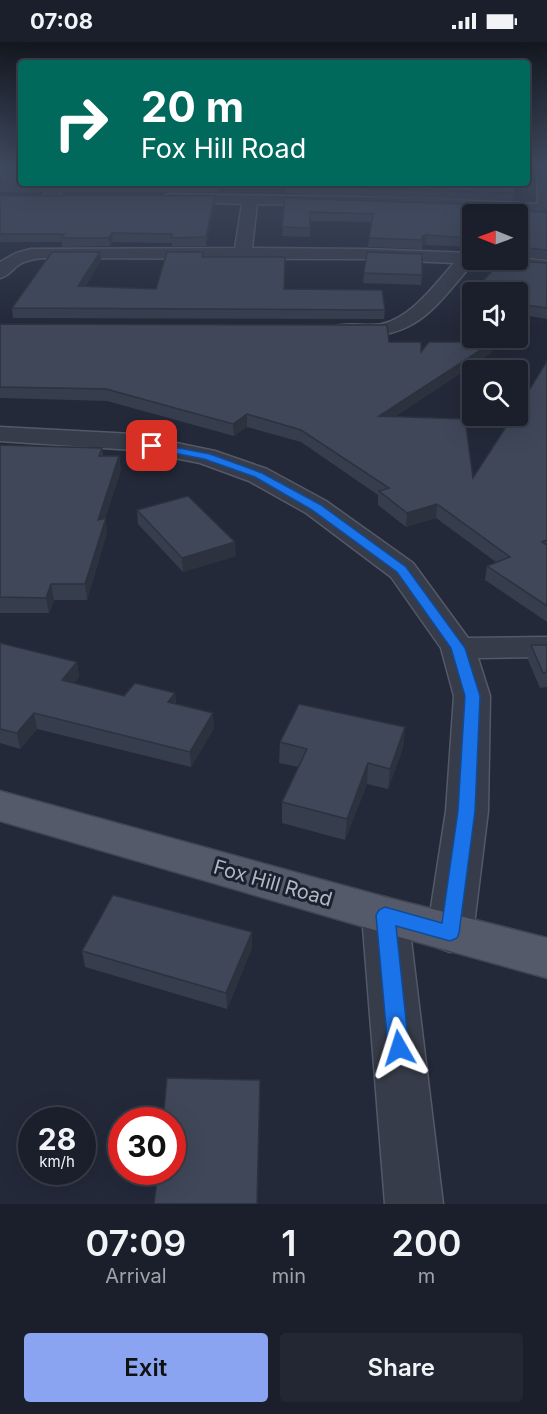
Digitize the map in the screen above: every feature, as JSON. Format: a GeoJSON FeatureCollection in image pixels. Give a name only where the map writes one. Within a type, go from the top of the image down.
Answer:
{"type":"FeatureCollection","features":[{"type":"Feature","properties":{"kind":"main road","name":"Fox Hill Road"},"geometry":{"type":"LineString","coordinates":[[0,806],[385,915],[547,958]]}},
{"type":"Feature","properties":{"kind":"street"},"geometry":{"type":"LineString","coordinates":[[243,253],[247,218]]}},
{"type":"Feature","properties":{"kind":"street"},"geometry":{"type":"LineString","coordinates":[[0,273],[9,261],[34,254],[243,253],[462,259]]}},
{"type":"Feature","properties":{"kind":"street"},"geometry":{"type":"LineString","coordinates":[[528,264],[547,266]]}},
{"type":"Feature","properties":{"kind":"street"},"geometry":{"type":"LineString","coordinates":[[320,330],[383,330],[402,323],[423,307],[462,270]]}},
{"type":"Feature","properties":{"kind":"street"},"geometry":{"type":"LineString","coordinates":[[0,434],[133,442],[206,456],[258,475],[316,507],[402,570],[458,648],[472,696],[467,811],[450,933]]}},
{"type":"Feature","properties":{"kind":"street"},"geometry":{"type":"LineString","coordinates":[[458,648],[547,647]]}},
{"type":"Feature","properties":{"kind":"street"},"geometry":{"type":"LineString","coordinates":[[385,915],[414,1204]]}},
{"type":"Feature","properties":{"kind":"building"},"geometry":{"type":"Polygon","coordinates":[[[0,218],[210,218],[206,237],[171,238],[172,234],[112,233],[109,238],[61,238],[64,234],[0,234],[0,218]]]}},
{"type":"Feature","properties":{"kind":"building"},"geometry":{"type":"Polygon","coordinates":[[[283,218],[310,218],[310,228],[282,227],[283,218]]]}},
{"type":"Feature","properties":{"kind":"building"},"geometry":{"type":"Polygon","coordinates":[[[372,218],[462,218],[462,237],[427,235],[422,236],[422,240],[369,238],[372,218]]]}},
{"type":"Feature","properties":{"kind":"building"},"geometry":{"type":"Polygon","coordinates":[[[528,218],[547,218],[547,250],[528,248],[528,218]]]}},
{"type":"Feature","properties":{"kind":"building"},"geometry":{"type":"Polygon","coordinates":[[[52,252],[100,252],[78,286],[156,289],[167,252],[203,252],[202,257],[285,257],[284,289],[382,290],[385,310],[12,308],[52,252]]]}},
{"type":"Feature","properties":{"kind":"building"},"geometry":{"type":"Polygon","coordinates":[[[367,252],[422,254],[422,275],[364,273],[367,252]]]}},
{"type":"Feature","properties":{"kind":"building"},"geometry":{"type":"Polygon","coordinates":[[[528,262],[547,263],[547,308],[528,305],[528,282],[482,282],[493,270],[528,270],[528,262]]]}},
{"type":"Feature","properties":{"kind":"building"},"geometry":{"type":"Polygon","coordinates":[[[0,324],[387,325],[389,342],[421,342],[421,352],[429,342],[462,342],[462,348],[484,348],[379,416],[462,419],[462,426],[466,426],[473,478],[507,426],[528,426],[528,392],[547,361],[547,540],[542,542],[547,545],[547,606],[487,566],[510,557],[437,504],[407,513],[379,491],[389,488],[301,430],[247,414],[233,424],[106,389],[0,387],[0,324]]]}},
{"type":"Feature","properties":{"kind":"building"},"geometry":{"type":"Polygon","coordinates":[[[0,445],[102,448],[99,456],[119,456],[98,520],[106,518],[85,584],[51,584],[46,598],[0,597],[0,445]]]}},
{"type":"Feature","properties":{"kind":"building"},"geometry":{"type":"Polygon","coordinates":[[[188,496],[235,542],[182,558],[137,510],[188,496]]]}},
{"type":"Feature","properties":{"kind":"building"},"geometry":{"type":"Polygon","coordinates":[[[0,643],[77,662],[62,680],[124,696],[135,683],[175,693],[168,702],[213,713],[190,752],[34,713],[17,733],[0,729],[0,643]]]}},
{"type":"Feature","properties":{"kind":"building"},"geometry":{"type":"Polygon","coordinates":[[[531,645],[547,645],[547,672],[543,673],[531,645]]]}},
{"type":"Feature","properties":{"kind":"building"},"geometry":{"type":"Polygon","coordinates":[[[299,704],[405,727],[390,769],[368,763],[347,819],[282,802],[307,749],[280,742],[299,704]]]}},
{"type":"Feature","properties":{"kind":"building"},"geometry":{"type":"Polygon","coordinates":[[[113,895],[252,932],[226,993],[82,951],[113,895]]]}},
{"type":"Feature","properties":{"kind":"building"},"geometry":{"type":"Polygon","coordinates":[[[167,1078],[260,1080],[257,1204],[154,1204],[156,1185],[186,1185],[186,1107],[164,1107],[167,1078]]]}},
{"type":"Feature","properties":{"kind":"route"},"geometry":{"type":"LineString","coordinates":[[152,446],[206,456],[258,475],[316,507],[402,570],[458,648],[472,696],[467,811],[450,933],[385,915],[399,1048]]}}]}
